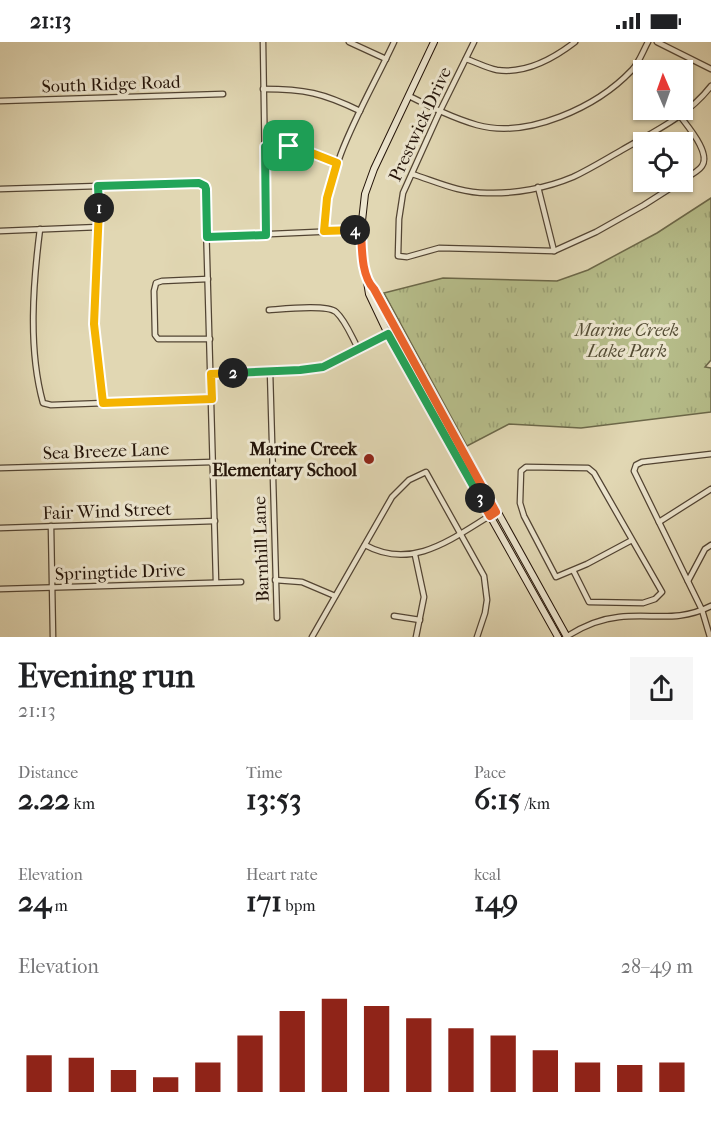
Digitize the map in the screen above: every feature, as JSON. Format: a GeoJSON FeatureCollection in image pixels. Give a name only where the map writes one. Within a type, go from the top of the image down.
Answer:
{"type":"FeatureCollection","features":[{"type":"Feature","properties":{"kind":"main road"},"geometry":{"type":"LineString","coordinates":[[434,42],[374,168],[365,194],[361,230],[369,294],[388,334],[558,637]]}},
{"type":"Feature","properties":{"kind":"main road"},"geometry":{"type":"LineString","coordinates":[[368,283],[374,289],[566,637]]}},
{"type":"Feature","properties":{"kind":"street"},"geometry":{"type":"LineString","coordinates":[[262,42],[266,235]]}},
{"type":"Feature","properties":{"kind":"street"},"geometry":{"type":"LineString","coordinates":[[349,42],[386,59]]}},
{"type":"Feature","properties":{"kind":"street"},"geometry":{"type":"LineString","coordinates":[[324,231],[327,198],[337,163],[394,42]]}},
{"type":"Feature","properties":{"kind":"street","name":"Prestwick Drive"},"geometry":{"type":"LineString","coordinates":[[474,42],[440,111],[401,202],[398,256],[407,257],[439,249],[554,251]]}},
{"type":"Feature","properties":{"kind":"street"},"geometry":{"type":"LineString","coordinates":[[466,59],[497,70],[519,70],[538,64],[575,42]]}},
{"type":"Feature","properties":{"kind":"street"},"geometry":{"type":"LineString","coordinates":[[409,96],[440,111],[478,125],[502,129],[540,124],[596,98],[615,84],[634,69],[648,42]]}},
{"type":"Feature","properties":{"kind":"street"},"geometry":{"type":"LineString","coordinates":[[657,42],[711,69]]}},
{"type":"Feature","properties":{"kind":"street"},"geometry":{"type":"LineString","coordinates":[[693,103],[711,86]]}},
{"type":"Feature","properties":{"kind":"street"},"geometry":{"type":"LineString","coordinates":[[263,89],[323,94],[360,111]]}},
{"type":"Feature","properties":{"kind":"street","name":"South Ridge Road"},"geometry":{"type":"LineString","coordinates":[[0,101],[223,94]]}},
{"type":"Feature","properties":{"kind":"street"},"geometry":{"type":"LineString","coordinates":[[412,174],[467,192],[499,193],[538,187],[572,177],[673,120]]}},
{"type":"Feature","properties":{"kind":"street"},"geometry":{"type":"LineString","coordinates":[[693,136],[704,152],[705,161],[693,173]]}},
{"type":"Feature","properties":{"kind":"street"},"geometry":{"type":"LineString","coordinates":[[265,147],[299,148],[337,163]]}},
{"type":"Feature","properties":{"kind":"street"},"geometry":{"type":"LineString","coordinates":[[0,189],[197,183],[205,186],[216,582]]}},
{"type":"Feature","properties":{"kind":"street"},"geometry":{"type":"LineString","coordinates":[[98,186],[99,227],[94,282],[94,324],[103,403]]}},
{"type":"Feature","properties":{"kind":"street"},"geometry":{"type":"LineString","coordinates":[[538,187],[554,251],[596,232],[664,192]]}},
{"type":"Feature","properties":{"kind":"street"},"geometry":{"type":"LineString","coordinates":[[0,231],[99,227]]}},
{"type":"Feature","properties":{"kind":"street"},"geometry":{"type":"LineString","coordinates":[[40,229],[33,316],[36,360],[43,403],[51,405],[212,399]]}},
{"type":"Feature","properties":{"kind":"street"},"geometry":{"type":"LineString","coordinates":[[207,237],[361,230]]}},
{"type":"Feature","properties":{"kind":"street"},"geometry":{"type":"LineString","coordinates":[[208,279],[162,281],[156,284],[154,291],[155,334],[158,339],[210,339]]}},
{"type":"Feature","properties":{"kind":"street"},"geometry":{"type":"LineString","coordinates":[[269,310],[325,308],[335,310],[358,350]]}},
{"type":"Feature","properties":{"kind":"street"},"geometry":{"type":"LineString","coordinates":[[211,374],[323,367],[395,330]]}},
{"type":"Feature","properties":{"kind":"street","name":"Barnhill Lane"},"geometry":{"type":"LineString","coordinates":[[270,371],[277,618]]}},
{"type":"Feature","properties":{"kind":"street"},"geometry":{"type":"LineString","coordinates":[[436,419],[444,415]]}},
{"type":"Feature","properties":{"kind":"street"},"geometry":{"type":"LineString","coordinates":[[710,637],[702,610],[634,471],[636,465],[642,462],[711,454]]}},
{"type":"Feature","properties":{"kind":"street","name":"Sea Breeze Lane"},"geometry":{"type":"LineString","coordinates":[[0,468],[213,462]]}},
{"type":"Feature","properties":{"kind":"street"},"geometry":{"type":"LineString","coordinates":[[573,570],[589,602],[643,603],[655,599],[662,592],[594,473],[588,468],[526,467],[521,471],[520,503],[535,538],[556,577],[632,540]]}},
{"type":"Feature","properties":{"kind":"street"},"geometry":{"type":"LineString","coordinates":[[312,637],[392,497],[409,480],[426,472],[461,532],[487,587],[485,613],[477,637]]}},
{"type":"Feature","properties":{"kind":"street"},"geometry":{"type":"LineString","coordinates":[[659,522],[711,489]]}},
{"type":"Feature","properties":{"kind":"street"},"geometry":{"type":"LineString","coordinates":[[365,545],[392,555],[415,555],[436,546],[496,512]]}},
{"type":"Feature","properties":{"kind":"street","name":"Fair Wind Street"},"geometry":{"type":"LineString","coordinates":[[0,528],[215,521]]}},
{"type":"Feature","properties":{"kind":"street"},"geometry":{"type":"LineString","coordinates":[[51,526],[53,637]]}},
{"type":"Feature","properties":{"kind":"street"},"geometry":{"type":"LineString","coordinates":[[688,581],[705,549],[711,545]]}},
{"type":"Feature","properties":{"kind":"street"},"geometry":{"type":"LineString","coordinates":[[415,555],[424,597],[416,637]]}},
{"type":"Feature","properties":{"kind":"street"},"geometry":{"type":"LineString","coordinates":[[275,580],[302,582],[335,596]]}},
{"type":"Feature","properties":{"kind":"street","name":"Springtide Drive"},"geometry":{"type":"LineString","coordinates":[[0,589],[242,582]]}},
{"type":"Feature","properties":{"kind":"street"},"geometry":{"type":"LineString","coordinates":[[566,637],[599,620],[633,616],[668,618],[711,606]]}},
{"type":"Feature","properties":{"kind":"street"},"geometry":{"type":"LineString","coordinates":[[394,616],[420,620]]}},
{"type":"Feature","properties":{"kind":"green space","name":"Marine Creek Lake Park"},"geometry":{"type":"Polygon","coordinates":[[[711,198],[711,360],[705,367],[711,368],[711,412],[581,428],[509,424],[467,446],[384,293],[443,278],[557,281],[588,270],[657,233],[711,198]]]}},
{"type":"Feature","properties":{"kind":"place","name":"Marine Creek Elementary School"},"geometry":{"type":"Point","coordinates":[369,459]}},
{"type":"Feature","properties":{"kind":"route"},"geometry":{"type":"LineString","coordinates":[[289,146],[337,163],[327,198],[324,231],[361,230],[368,283],[374,289],[496,512],[490,516],[388,334],[323,367],[211,374],[212,399],[103,403],[94,324],[94,282],[100,221],[98,186],[202,184],[206,192],[207,237],[266,235],[265,147],[289,146]]}}]}
